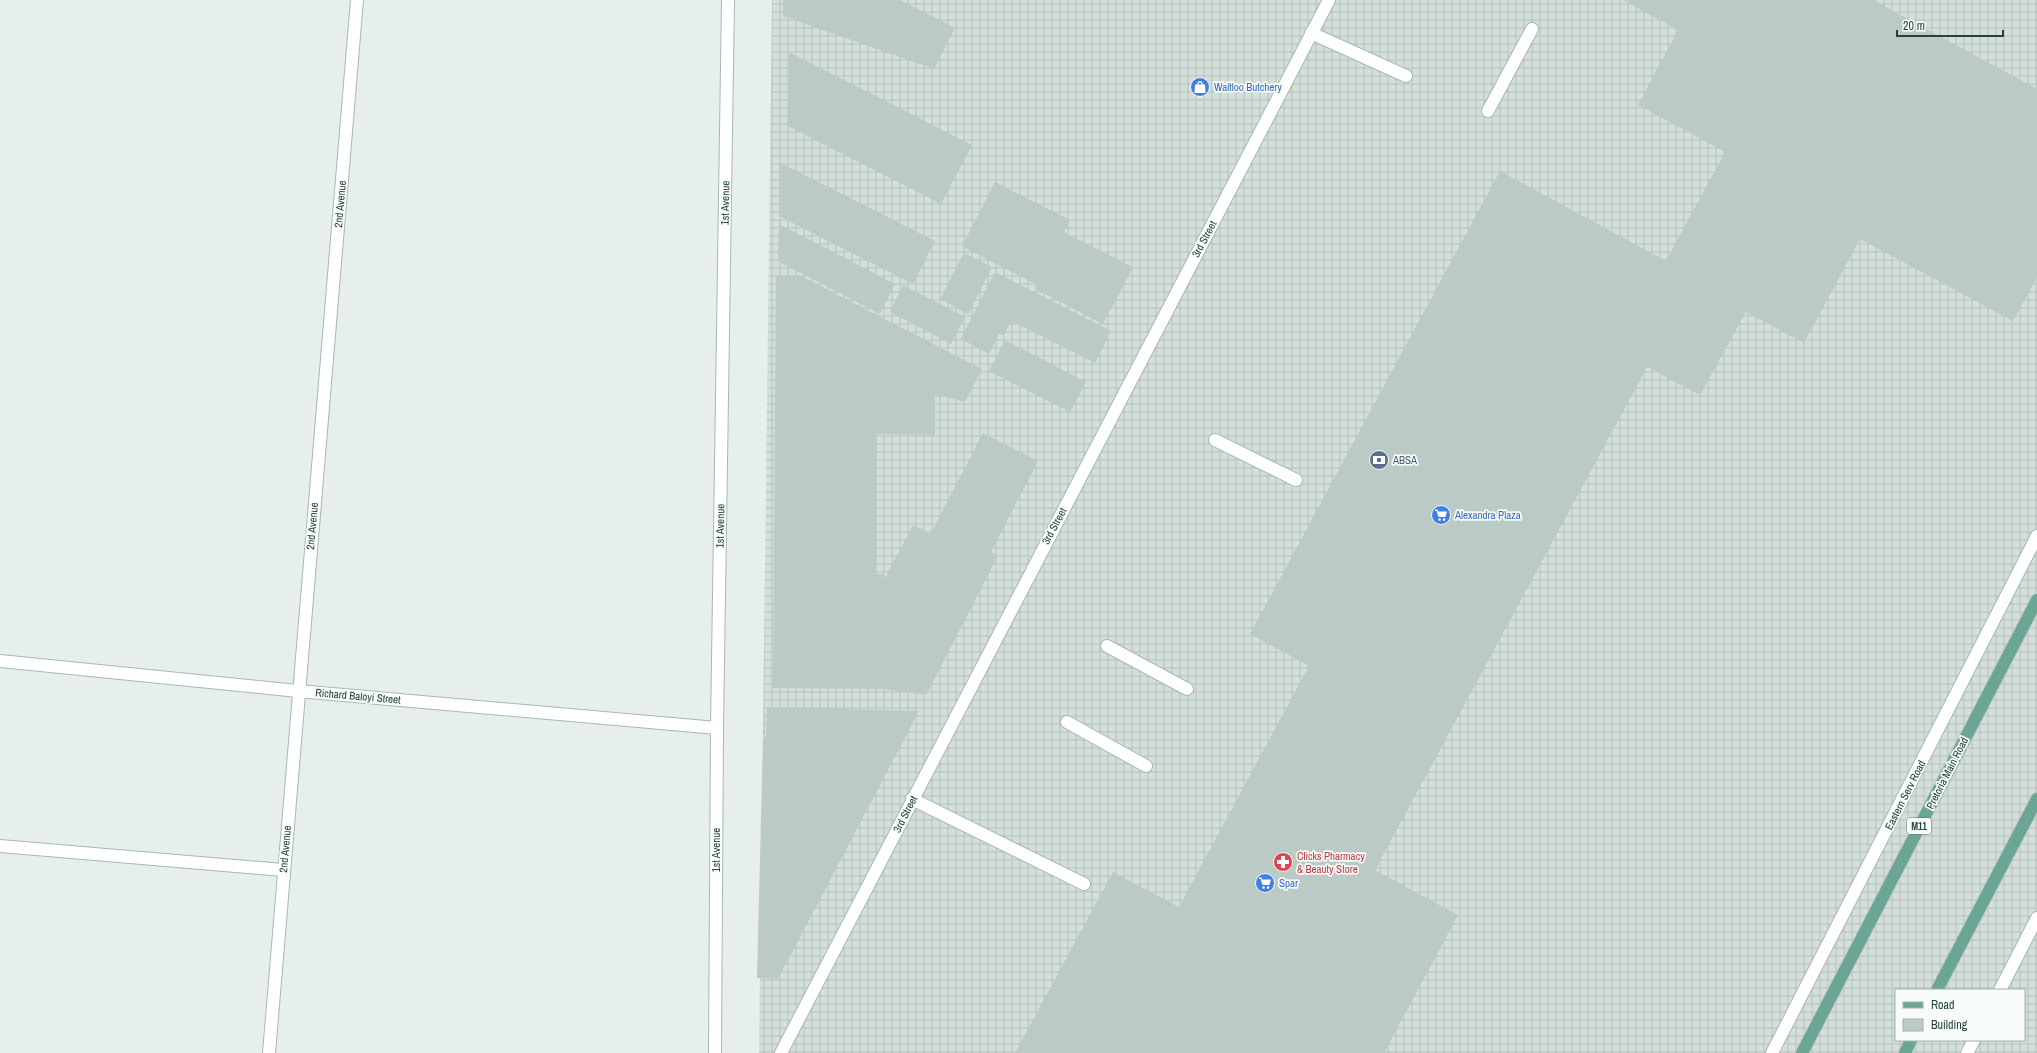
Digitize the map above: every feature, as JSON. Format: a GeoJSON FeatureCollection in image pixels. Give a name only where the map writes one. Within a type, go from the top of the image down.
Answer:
{"type":"FeatureCollection","features":[{"type":"Feature","properties":{"kind":"main road","name":"Pretoria Main Road"},"geometry":{"type":"LineString","coordinates":[[1802,1053],[2037,600]]}},
{"type":"Feature","properties":{"kind":"main road"},"geometry":{"type":"LineString","coordinates":[[1938,989],[2037,799]]}},
{"type":"Feature","properties":{"kind":"main road"},"geometry":{"type":"LineString","coordinates":[[1905,1053],[1911,1041]]}},
{"type":"Feature","properties":{"kind":"street","name":"2nd Avenue"},"geometry":{"type":"LineString","coordinates":[[268,1053],[357,0]]}},
{"type":"Feature","properties":{"kind":"street","name":"1st Avenue"},"geometry":{"type":"LineString","coordinates":[[715,1053],[717,728],[728,0]]}},
{"type":"Feature","properties":{"kind":"street","name":"3rd Street"},"geometry":{"type":"LineString","coordinates":[[781,1053],[1329,0]]}},
{"type":"Feature","properties":{"kind":"street"},"geometry":{"type":"LineString","coordinates":[[1488,111],[1532,29]]}},
{"type":"Feature","properties":{"kind":"street"},"geometry":{"type":"LineString","coordinates":[[1312,33],[1406,76]]}},
{"type":"Feature","properties":{"kind":"street"},"geometry":{"type":"LineString","coordinates":[[1215,440],[1296,480]]}},
{"type":"Feature","properties":{"kind":"street","name":"Eastern Serv Road"},"geometry":{"type":"LineString","coordinates":[[1772,1053],[2037,536]]}},
{"type":"Feature","properties":{"kind":"street"},"geometry":{"type":"LineString","coordinates":[[1107,646],[1187,689]]}},
{"type":"Feature","properties":{"kind":"street","name":"Richard Baloyi Street"},"geometry":{"type":"LineString","coordinates":[[0,661],[298,691],[717,728]]}},
{"type":"Feature","properties":{"kind":"street"},"geometry":{"type":"LineString","coordinates":[[1067,722],[1146,766]]}},
{"type":"Feature","properties":{"kind":"street"},"geometry":{"type":"LineString","coordinates":[[912,799],[1084,884]]}},
{"type":"Feature","properties":{"kind":"street"},"geometry":{"type":"LineString","coordinates":[[0,846],[283,870]]}},
{"type":"Feature","properties":{"kind":"street"},"geometry":{"type":"LineString","coordinates":[[2001,989],[2037,918]]}},
{"type":"Feature","properties":{"kind":"street"},"geometry":{"type":"LineString","coordinates":[[1967,1053],[1973,1041]]}},
{"type":"Feature","properties":{"kind":"shaded area"},"geometry":{"type":"Polygon","coordinates":[[[772,0],[2037,0],[2037,1053],[759,1053],[772,0]]]}},
{"type":"Feature","properties":{"kind":"building"},"geometry":{"type":"Polygon","coordinates":[[[783,0],[900,0],[955,28],[934,69],[783,16],[783,0]]]}},
{"type":"Feature","properties":{"kind":"building","name":"Alexandra Plaza"},"geometry":{"type":"Polygon","coordinates":[[[1623,0],[1873,0],[2037,89],[2037,277],[2013,321],[1860,239],[1804,343],[1746,312],[1700,395],[1647,367],[1375,870],[1458,915],[1384,1053],[1015,1053],[1113,872],[1179,907],[1309,666],[1250,634],[1500,171],[1666,261],[1725,152],[1638,105],[1678,30],[1623,0]]]}},
{"type":"Feature","properties":{"kind":"building"},"geometry":{"type":"Polygon","coordinates":[[[789,52],[972,145],[941,204],[788,126],[789,52]]]}},
{"type":"Feature","properties":{"kind":"building"},"geometry":{"type":"Polygon","coordinates":[[[779,162],[935,241],[913,284],[779,216],[779,162]]]}},
{"type":"Feature","properties":{"kind":"building"},"geometry":{"type":"Polygon","coordinates":[[[995,182],[1070,220],[1064,232],[1133,267],[1103,324],[1035,289],[1037,285],[962,246],[995,182]]]}},
{"type":"Feature","properties":{"kind":"building"},"geometry":{"type":"Polygon","coordinates":[[[779,224],[895,284],[880,314],[778,261],[779,224]]]}},
{"type":"Feature","properties":{"kind":"building"},"geometry":{"type":"Polygon","coordinates":[[[964,253],[992,267],[968,314],[940,299],[964,253]]]}},
{"type":"Feature","properties":{"kind":"building"},"geometry":{"type":"Polygon","coordinates":[[[995,272],[1111,331],[1095,363],[1011,321],[1004,335],[999,334],[989,354],[961,339],[995,272]]]}},
{"type":"Feature","properties":{"kind":"building"},"geometry":{"type":"Polygon","coordinates":[[[776,276],[801,276],[982,369],[965,402],[935,394],[935,435],[877,434],[876,574],[884,574],[884,580],[913,525],[931,533],[983,433],[1038,461],[991,552],[998,556],[926,695],[883,689],[773,688],[776,276]]]}},
{"type":"Feature","properties":{"kind":"building"},"geometry":{"type":"Polygon","coordinates":[[[903,285],[965,317],[951,344],[890,312],[903,285]]]}},
{"type":"Feature","properties":{"kind":"building"},"geometry":{"type":"Polygon","coordinates":[[[1005,340],[1086,382],[1070,412],[989,371],[1005,340]]]}},
{"type":"Feature","properties":{"kind":"building"},"geometry":{"type":"Polygon","coordinates":[[[767,707],[919,711],[778,979],[757,978],[763,739],[766,736],[767,707]]]}},
{"type":"Feature","properties":{"kind":"place","name":"Waltloo Butchery"},"geometry":{"type":"Point","coordinates":[1200,87]}},
{"type":"Feature","properties":{"kind":"place","name":"ABSA"},"geometry":{"type":"Point","coordinates":[1379,460]}},
{"type":"Feature","properties":{"kind":"place","name":"Alexandra Plaza"},"geometry":{"type":"Point","coordinates":[1441,515]}},
{"type":"Feature","properties":{"kind":"place","name":"Clicks Pharmacy & Beauty Store"},"geometry":{"type":"Point","coordinates":[1283,862]}},
{"type":"Feature","properties":{"kind":"place","name":"Spar"},"geometry":{"type":"Point","coordinates":[1265,883]}}]}
